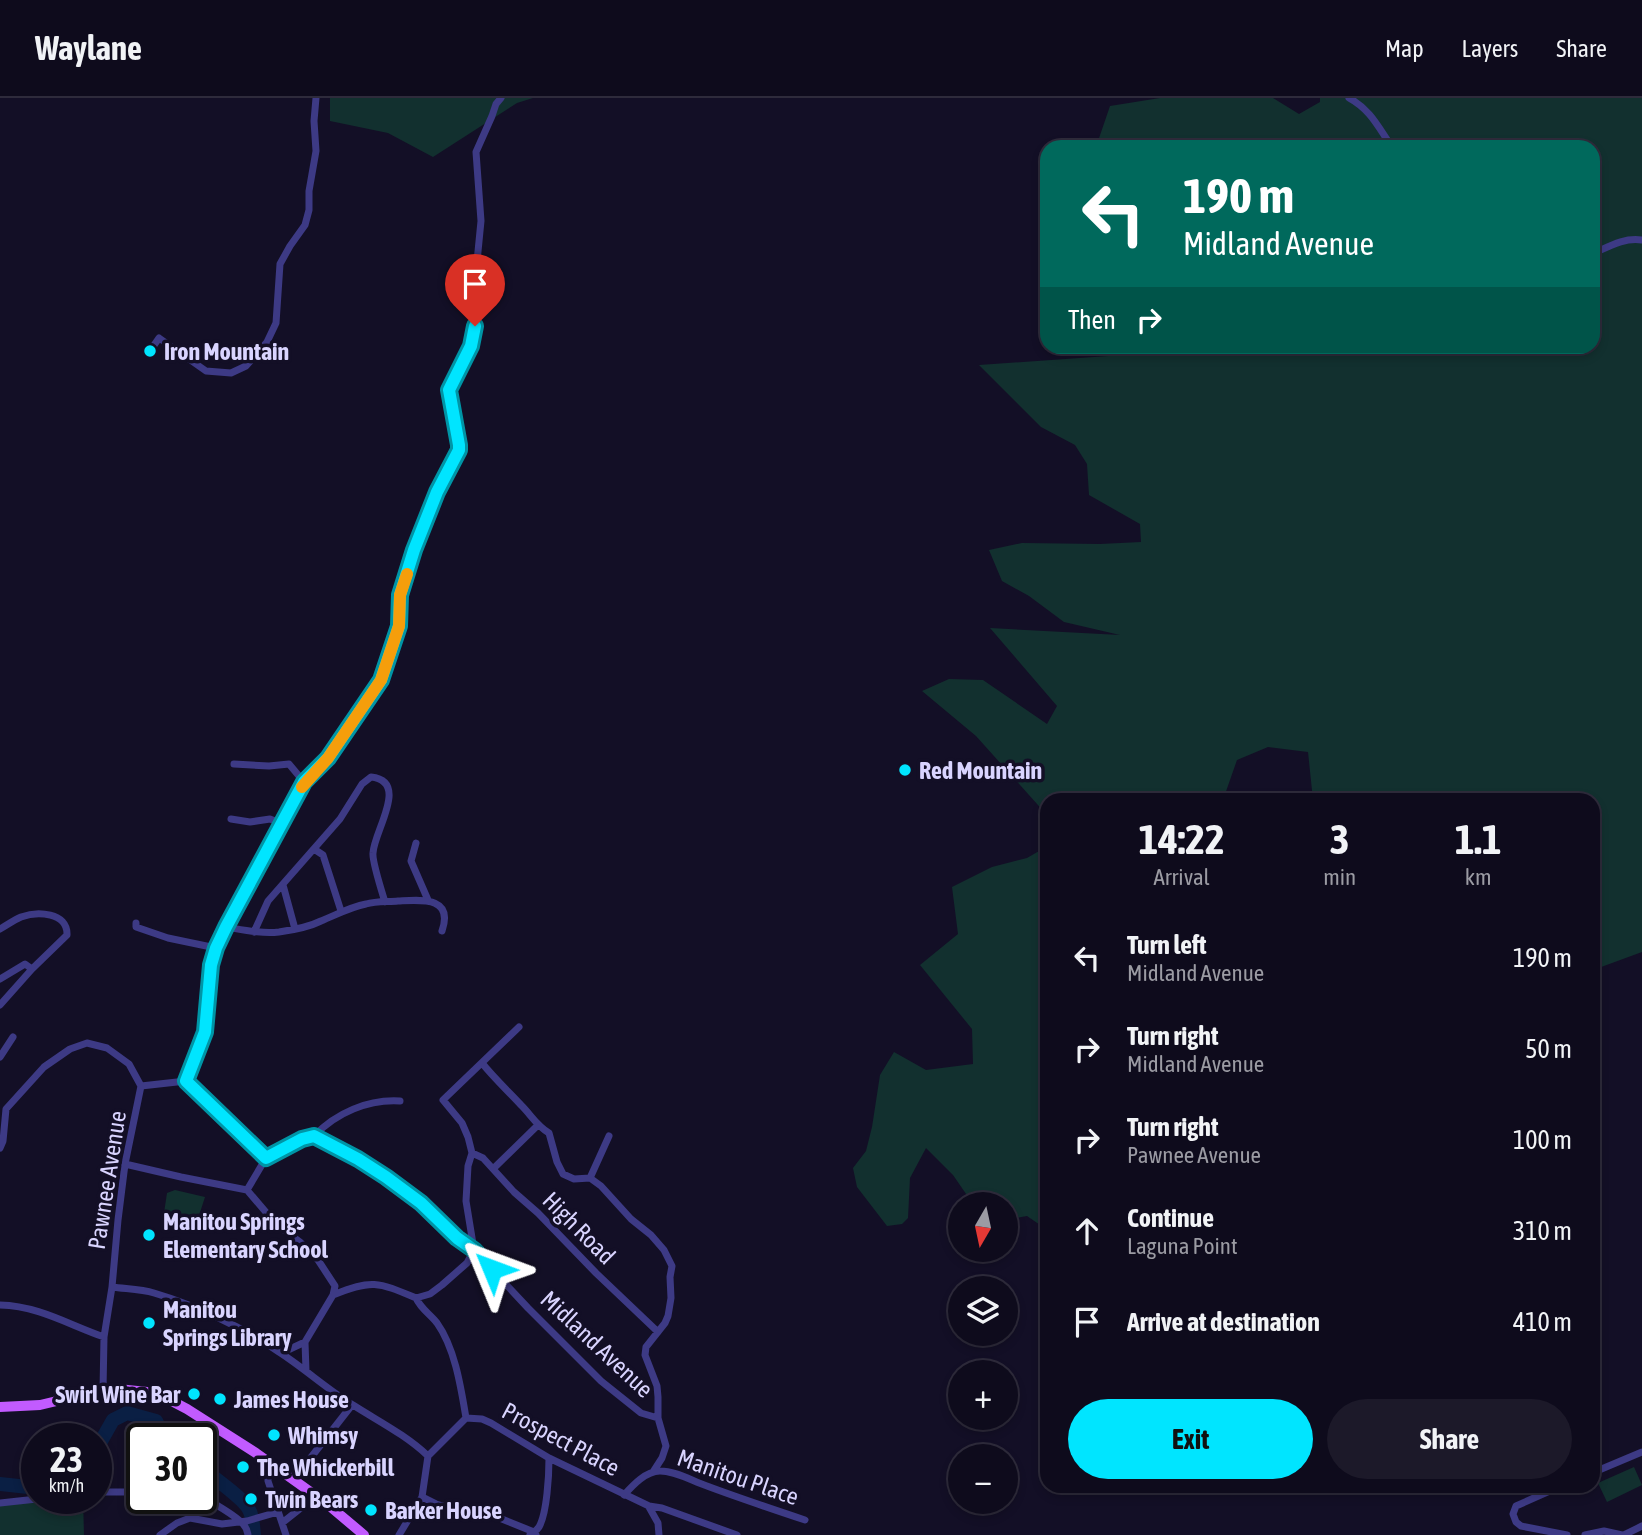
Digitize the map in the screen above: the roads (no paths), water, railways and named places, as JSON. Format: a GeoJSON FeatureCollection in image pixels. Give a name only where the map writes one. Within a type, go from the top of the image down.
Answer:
{"type":"FeatureCollection","features":[{"type":"Feature","properties":{"kind":"main road"},"geometry":{"type":"LineString","coordinates":[[0,1407],[40,1405],[123,1389],[166,1398],[223,1431],[294,1479],[364,1535]]}},
{"type":"Feature","properties":{"kind":"street"},"geometry":{"type":"LineString","coordinates":[[150,351],[159,338],[206,372],[231,373],[246,366],[267,342],[276,323],[280,264],[305,225],[309,210],[309,191],[316,151],[316,98]]}},
{"type":"Feature","properties":{"kind":"street"},"geometry":{"type":"LineString","coordinates":[[266,1158],[186,1081],[205,1032],[211,965],[226,927],[304,782],[328,758],[381,680],[399,626],[400,595],[414,550],[437,492],[459,450],[449,390],[471,346],[475,326],[474,292],[481,222],[476,152],[501,98]]}},
{"type":"Feature","properties":{"kind":"street"},"geometry":{"type":"LineString","coordinates":[[1349,98],[1372,115],[1388,140]]}},
{"type":"Feature","properties":{"kind":"street"},"geometry":{"type":"LineString","coordinates":[[1600,250],[1616,243],[1642,240]]}},
{"type":"Feature","properties":{"kind":"street"},"geometry":{"type":"LineString","coordinates":[[234,764],[289,764],[304,782]]}},
{"type":"Feature","properties":{"kind":"street"},"geometry":{"type":"LineString","coordinates":[[254,932],[268,901],[340,820],[362,784],[371,777],[380,778],[387,783],[390,795],[372,854],[385,902]]}},
{"type":"Feature","properties":{"kind":"street"},"geometry":{"type":"LineString","coordinates":[[230,819],[250,822],[270,819],[283,824]]}},
{"type":"Feature","properties":{"kind":"street"},"geometry":{"type":"LineString","coordinates":[[416,843],[411,861],[428,900]]}},
{"type":"Feature","properties":{"kind":"street"},"geometry":{"type":"LineString","coordinates":[[314,849],[323,855],[341,911]]}},
{"type":"Feature","properties":{"kind":"street"},"geometry":{"type":"LineString","coordinates":[[283,885],[295,929]]}},
{"type":"Feature","properties":{"kind":"street"},"geometry":{"type":"LineString","coordinates":[[226,927],[254,932],[278,932],[320,922],[341,911],[368,903],[428,900],[440,907],[444,913],[442,932]]}},
{"type":"Feature","properties":{"kind":"street"},"geometry":{"type":"LineString","coordinates":[[0,929],[20,917],[40,914],[57,917],[66,926],[67,935],[0,1004]]}},
{"type":"Feature","properties":{"kind":"street"},"geometry":{"type":"LineString","coordinates":[[136,923],[136,927],[168,938],[216,948]]}},
{"type":"Feature","properties":{"kind":"street"},"geometry":{"type":"LineString","coordinates":[[0,979],[25,964],[32,969]]}},
{"type":"Feature","properties":{"kind":"street"},"geometry":{"type":"LineString","coordinates":[[333,1294],[358,1284],[374,1283],[416,1298],[430,1294],[467,1263],[474,1250],[466,1201],[468,1166],[472,1153],[462,1123],[443,1100],[519,1027]]}},
{"type":"Feature","properties":{"kind":"street"},"geometry":{"type":"LineString","coordinates":[[0,1057],[13,1037]]}},
{"type":"Feature","properties":{"kind":"street"},"geometry":{"type":"LineString","coordinates":[[0,1149],[6,1109],[44,1067],[70,1049],[87,1043],[107,1048],[129,1064],[141,1086]]}},
{"type":"Feature","properties":{"kind":"street"},"geometry":{"type":"LineString","coordinates":[[482,1063],[523,1106],[537,1126],[549,1133],[557,1161],[564,1174],[574,1179],[590,1178],[601,1186],[631,1219],[651,1235],[664,1250],[672,1266],[670,1308],[665,1323],[646,1348],[645,1355],[657,1386],[658,1418],[666,1446],[653,1472]]}},
{"type":"Feature","properties":{"kind":"street","name":"Pawnee Avenue"},"geometry":{"type":"LineString","coordinates":[[103,1391],[104,1337],[112,1287],[116,1235],[125,1164],[141,1086],[186,1081]]}},
{"type":"Feature","properties":{"kind":"street"},"geometry":{"type":"LineString","coordinates":[[247,1190],[266,1158],[302,1139],[314,1136],[325,1124],[351,1110],[385,1100],[400,1101]]}},
{"type":"Feature","properties":{"kind":"street"},"geometry":{"type":"LineString","coordinates":[[0,1101],[6,1109]]}},
{"type":"Feature","properties":{"kind":"street"},"geometry":{"type":"LineString","coordinates":[[494,1168],[537,1126]]}},
{"type":"Feature","properties":{"kind":"street","name":"Midland Avenue"},"geometry":{"type":"LineString","coordinates":[[314,1136],[358,1159],[421,1203],[457,1238],[474,1250],[601,1381],[641,1413],[658,1418]]}},
{"type":"Feature","properties":{"kind":"street"},"geometry":{"type":"LineString","coordinates":[[590,1178],[609,1136]]}},
{"type":"Feature","properties":{"kind":"street","name":"High Road"},"geometry":{"type":"LineString","coordinates":[[472,1153],[494,1168],[513,1192],[538,1213],[658,1332]]}},
{"type":"Feature","properties":{"kind":"street"},"geometry":{"type":"LineString","coordinates":[[125,1164],[247,1190],[276,1224],[318,1260],[335,1286],[305,1342],[306,1371]]}},
{"type":"Feature","properties":{"kind":"street"},"geometry":{"type":"LineString","coordinates":[[112,1287],[155,1293],[237,1327],[278,1351],[428,1456]]}},
{"type":"Feature","properties":{"kind":"street","name":"Prospect Place"},"geometry":{"type":"LineString","coordinates":[[416,1298],[436,1322],[445,1339],[461,1390],[466,1418],[482,1419],[491,1423],[549,1458],[649,1506],[662,1508],[737,1535]]}},
{"type":"Feature","properties":{"kind":"street"},"geometry":{"type":"LineString","coordinates":[[0,1305],[26,1307],[47,1313],[104,1337]]}},
{"type":"Feature","properties":{"kind":"street"},"geometry":{"type":"LineString","coordinates":[[278,1351],[305,1342]]}},
{"type":"Feature","properties":{"kind":"street"},"geometry":{"type":"LineString","coordinates":[[294,1479],[352,1405]]}},
{"type":"Feature","properties":{"kind":"street"},"geometry":{"type":"LineString","coordinates":[[399,1535],[422,1497],[428,1456],[466,1418]]}},
{"type":"Feature","properties":{"kind":"street"},"geometry":{"type":"LineString","coordinates":[[1600,1470],[1642,1452]]}},
{"type":"Feature","properties":{"kind":"street"},"geometry":{"type":"LineString","coordinates":[[422,1497],[460,1511],[492,1515],[533,1534],[539,1527],[545,1502],[549,1458]]}},
{"type":"Feature","properties":{"kind":"street"},"geometry":{"type":"LineString","coordinates":[[273,1465],[268,1481],[286,1535]]}},
{"type":"Feature","properties":{"kind":"street","name":"Manitou Place"},"geometry":{"type":"LineString","coordinates":[[624,1494],[646,1476],[661,1471],[805,1520]]}},
{"type":"Feature","properties":{"kind":"street"},"geometry":{"type":"LineString","coordinates":[[1545,1493],[1516,1506],[1513,1514],[1516,1522],[1521,1526],[1567,1535]]}},
{"type":"Feature","properties":{"kind":"street"},"geometry":{"type":"LineString","coordinates":[[282,1523],[316,1496]]}},
{"type":"Feature","properties":{"kind":"street"},"geometry":{"type":"LineString","coordinates":[[0,1503],[21,1501]]}},
{"type":"Feature","properties":{"kind":"street"},"geometry":{"type":"LineString","coordinates":[[217,1504],[249,1520]]}},
{"type":"Feature","properties":{"kind":"street"},"geometry":{"type":"LineString","coordinates":[[649,1506],[658,1523],[659,1535]]}},
{"type":"Feature","properties":{"kind":"street"},"geometry":{"type":"LineString","coordinates":[[160,1535],[190,1518],[222,1524],[278,1512]]}},
{"type":"Feature","properties":{"kind":"street"},"geometry":{"type":"LineString","coordinates":[[248,1535],[249,1520]]}},
{"type":"Feature","properties":{"kind":"street"},"geometry":{"type":"LineString","coordinates":[[1585,1535],[1604,1531],[1623,1535],[1642,1526]]}},
{"type":"Feature","properties":{"kind":"waterway"},"geometry":{"type":"LineString","coordinates":[[111,1423],[127,1413],[157,1423]]}},
{"type":"Feature","properties":{"kind":"waterway"},"geometry":{"type":"LineString","coordinates":[[217,1480],[245,1503],[253,1521],[254,1535]]}},
{"type":"Feature","properties":{"kind":"waterway"},"geometry":{"type":"LineString","coordinates":[[0,1484],[21,1486]]}},
{"type":"Feature","properties":{"kind":"place","name":"Iron Mountain"},"geometry":{"type":"Point","coordinates":[150,351]}},
{"type":"Feature","properties":{"kind":"place","name":"Red Mountain"},"geometry":{"type":"Point","coordinates":[905,770]}},
{"type":"Feature","properties":{"kind":"place","name":"Manitou Springs Elementary School"},"geometry":{"type":"Point","coordinates":[149,1235]}},
{"type":"Feature","properties":{"kind":"place","name":"Manitou Springs Library"},"geometry":{"type":"Point","coordinates":[149,1323]}},
{"type":"Feature","properties":{"kind":"place","name":"Swirl Wine Bar"},"geometry":{"type":"Point","coordinates":[194,1394]}},
{"type":"Feature","properties":{"kind":"place","name":"James House"},"geometry":{"type":"Point","coordinates":[220,1399]}},
{"type":"Feature","properties":{"kind":"place","name":"Whimsy"},"geometry":{"type":"Point","coordinates":[274,1435]}},
{"type":"Feature","properties":{"kind":"place","name":"The Whickerbill"},"geometry":{"type":"Point","coordinates":[243,1467]}},
{"type":"Feature","properties":{"kind":"place","name":"Twin Bears"},"geometry":{"type":"Point","coordinates":[251,1499]}},
{"type":"Feature","properties":{"kind":"place","name":"Barker House"},"geometry":{"type":"Point","coordinates":[371,1510]}}]}
